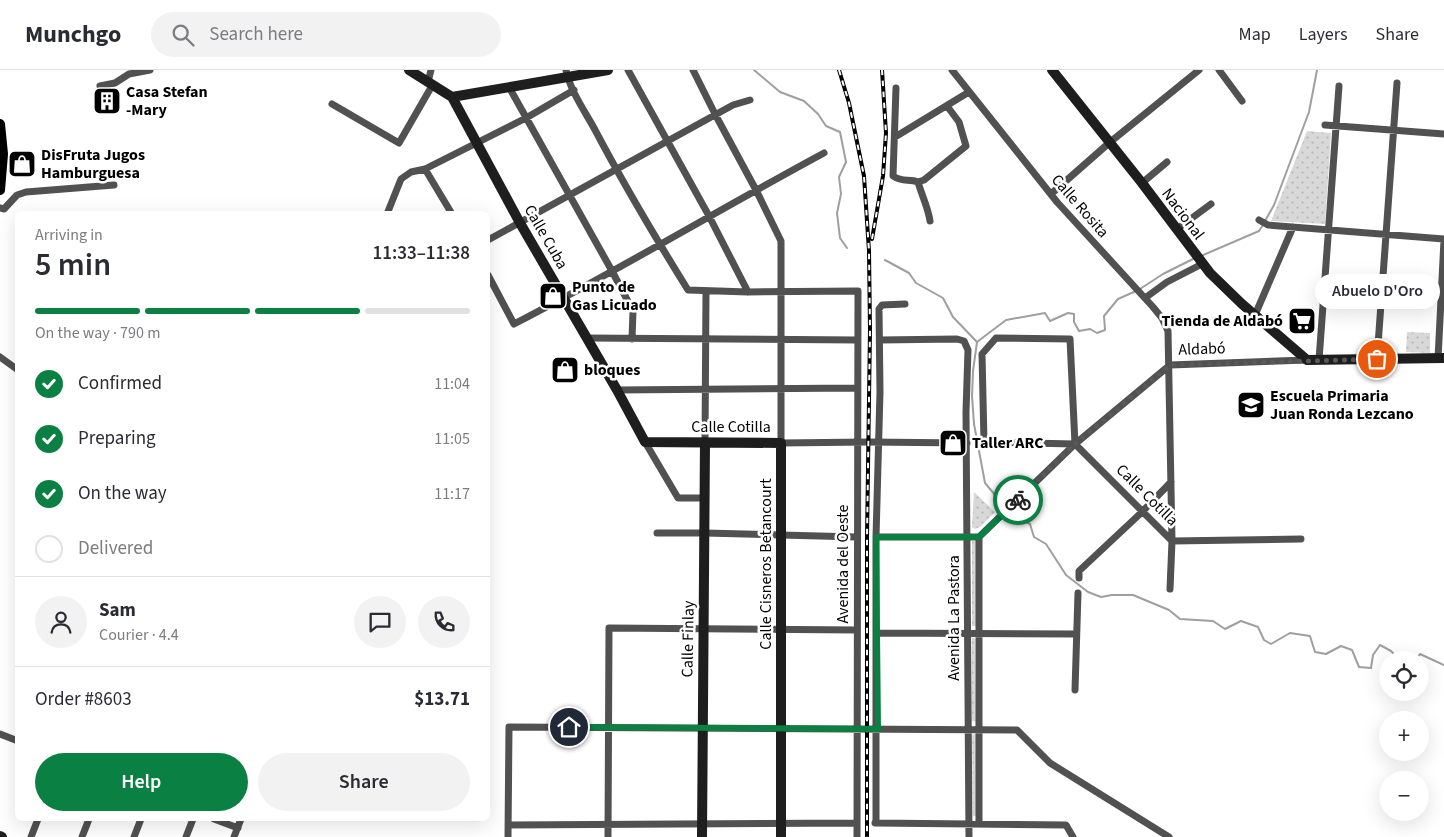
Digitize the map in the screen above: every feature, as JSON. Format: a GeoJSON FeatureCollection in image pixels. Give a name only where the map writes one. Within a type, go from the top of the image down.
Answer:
{"type":"FeatureCollection","features":[{"type":"Feature","properties":{"kind":"main road"},"geometry":{"type":"LineString","coordinates":[[0,124],[4,154],[0,190]]}},
{"type":"Feature","properties":{"kind":"street"},"geometry":{"type":"LineString","coordinates":[[100,86],[115,83],[129,74],[150,70]]}},
{"type":"Feature","properties":{"kind":"street"},"geometry":{"type":"LineString","coordinates":[[408,70],[452,96],[509,87],[566,74],[608,70]]}},
{"type":"Feature","properties":{"kind":"street"},"geometry":{"type":"LineString","coordinates":[[332,104],[399,143],[430,83],[431,70]]}},
{"type":"Feature","properties":{"kind":"street"},"geometry":{"type":"LineString","coordinates":[[628,70],[709,216],[748,292]]}},
{"type":"Feature","properties":{"kind":"street","name":"Calle Cisneros Betancourt"},"geometry":{"type":"LineString","coordinates":[[693,70],[782,241],[780,837]]}},
{"type":"Feature","properties":{"kind":"street","name":"Calle Rosita"},"geometry":{"type":"LineString","coordinates":[[952,70],[1051,194],[1162,318],[1168,331],[1172,541],[1170,590]]}},
{"type":"Feature","properties":{"kind":"street","name":"Nacional"},"geometry":{"type":"LineString","coordinates":[[1052,70],[1109,144],[1142,183],[1198,259],[1242,304],[1307,360]]}},
{"type":"Feature","properties":{"kind":"street"},"geometry":{"type":"LineString","coordinates":[[1051,194],[1199,70]]}},
{"type":"Feature","properties":{"kind":"street"},"geometry":{"type":"LineString","coordinates":[[1219,70],[1242,102]]}},
{"type":"Feature","properties":{"kind":"street"},"geometry":{"type":"LineString","coordinates":[[566,74],[616,169],[688,290],[706,292],[782,292]]}},
{"type":"Feature","properties":{"kind":"street"},"geometry":{"type":"LineString","coordinates":[[1377,359],[1397,83]]}},
{"type":"Feature","properties":{"kind":"street"},"geometry":{"type":"LineString","coordinates":[[1320,360],[1339,86]]}},
{"type":"Feature","properties":{"kind":"street"},"geometry":{"type":"LineString","coordinates":[[509,87],[570,194],[632,311],[632,339]]}},
{"type":"Feature","properties":{"kind":"street"},"geometry":{"type":"LineString","coordinates":[[896,88],[893,176],[902,181],[914,180],[918,182],[924,180],[966,146],[959,122],[948,106]]}},
{"type":"Feature","properties":{"kind":"street"},"geometry":{"type":"LineString","coordinates":[[388,211],[402,179],[411,172],[425,169],[526,118],[574,90]]}},
{"type":"Feature","properties":{"kind":"street"},"geometry":{"type":"LineString","coordinates":[[895,137],[969,92]]}},
{"type":"Feature","properties":{"kind":"street","name":"Calle Cuba"},"geometry":{"type":"LineString","coordinates":[[452,96],[520,223],[678,498],[704,498]]}},
{"type":"Feature","properties":{"kind":"street"},"geometry":{"type":"LineString","coordinates":[[490,239],[715,114],[733,105],[750,100]]}},
{"type":"Feature","properties":{"kind":"street"},"geometry":{"type":"LineString","coordinates":[[1325,126],[1444,134]]}},
{"type":"Feature","properties":{"kind":"street"},"geometry":{"type":"LineString","coordinates":[[490,279],[514,324],[824,153]]}},
{"type":"Feature","properties":{"kind":"street"},"geometry":{"type":"LineString","coordinates":[[1142,183],[1167,162]]}},
{"type":"Feature","properties":{"kind":"street"},"geometry":{"type":"LineString","coordinates":[[425,169],[450,211]]}},
{"type":"Feature","properties":{"kind":"street"},"geometry":{"type":"LineString","coordinates":[[918,182],[928,208],[930,221]]}},
{"type":"Feature","properties":{"kind":"street"},"geometry":{"type":"LineString","coordinates":[[0,208],[4,209],[17,195],[26,192],[114,185]]}},
{"type":"Feature","properties":{"kind":"street"},"geometry":{"type":"LineString","coordinates":[[1177,229],[1211,204]]}},
{"type":"Feature","properties":{"kind":"street"},"geometry":{"type":"LineString","coordinates":[[1258,220],[1268,225],[1444,239],[1441,358]]}},
{"type":"Feature","properties":{"kind":"street"},"geometry":{"type":"LineString","coordinates":[[1255,315],[1293,227]]}},
{"type":"Feature","properties":{"kind":"street"},"geometry":{"type":"LineString","coordinates":[[1143,296],[1167,282],[1198,259]]}},
{"type":"Feature","properties":{"kind":"street","name":"Avenida del Oeste"},"geometry":{"type":"LineString","coordinates":[[782,292],[858,291],[857,837]]}},
{"type":"Feature","properties":{"kind":"street"},"geometry":{"type":"LineString","coordinates":[[705,442],[706,292]]}},
{"type":"Feature","properties":{"kind":"street","name":"Avenida del Oeste"},"geometry":{"type":"LineString","coordinates":[[905,304],[887,304],[882,305],[880,309],[876,537],[878,633],[876,823],[969,823]]}},
{"type":"Feature","properties":{"kind":"street"},"geometry":{"type":"LineString","coordinates":[[586,338],[781,341],[858,340]]}},
{"type":"Feature","properties":{"kind":"street","name":"Avenida La Pastora"},"geometry":{"type":"LineString","coordinates":[[880,340],[957,338],[964,341],[968,350],[969,837]]}},
{"type":"Feature","properties":{"kind":"street"},"geometry":{"type":"LineString","coordinates":[[996,338],[1070,339],[1075,444],[984,442],[982,354],[996,338]]}},
{"type":"Feature","properties":{"kind":"street"},"geometry":{"type":"LineString","coordinates":[[0,357],[15,368]]}},
{"type":"Feature","properties":{"kind":"street","name":"Aldabó"},"geometry":{"type":"LineString","coordinates":[[979,537],[1075,444],[1170,365],[1441,358]]}},
{"type":"Feature","properties":{"kind":"street"},"geometry":{"type":"LineString","coordinates":[[617,390],[857,388]]}},
{"type":"Feature","properties":{"kind":"street","name":"Calle Cotilla"},"geometry":{"type":"LineString","coordinates":[[645,442],[967,443]]}},
{"type":"Feature","properties":{"kind":"street","name":"Calle Finlay"},"geometry":{"type":"LineString","coordinates":[[702,837],[705,442]]}},
{"type":"Feature","properties":{"kind":"street","name":"Calle Cotilla"},"geometry":{"type":"LineString","coordinates":[[1075,444],[1172,541],[1301,539]]}},
{"type":"Feature","properties":{"kind":"street"},"geometry":{"type":"LineString","coordinates":[[1079,578],[1079,571],[1171,482]]}},
{"type":"Feature","properties":{"kind":"street"},"geometry":{"type":"LineString","coordinates":[[657,533],[857,537]]}},
{"type":"Feature","properties":{"kind":"street"},"geometry":{"type":"LineString","coordinates":[[876,537],[979,537]]}},
{"type":"Feature","properties":{"kind":"street","name":"Avenida La Pastora"},"geometry":{"type":"LineString","coordinates":[[979,537],[979,823]]}},
{"type":"Feature","properties":{"kind":"street"},"geometry":{"type":"LineString","coordinates":[[1075,690],[1078,593]]}},
{"type":"Feature","properties":{"kind":"street"},"geometry":{"type":"LineString","coordinates":[[608,837],[609,628],[857,630]]}},
{"type":"Feature","properties":{"kind":"street"},"geometry":{"type":"LineString","coordinates":[[878,633],[1076,634]]}},
{"type":"Feature","properties":{"kind":"street"},"geometry":{"type":"LineString","coordinates":[[508,837],[509,727],[1017,730],[1050,763],[1169,837]]}},
{"type":"Feature","properties":{"kind":"street"},"geometry":{"type":"LineString","coordinates":[[0,734],[15,740]]}},
{"type":"Feature","properties":{"kind":"street"},"geometry":{"type":"LineString","coordinates":[[31,837],[37,821]]}},
{"type":"Feature","properties":{"kind":"street"},"geometry":{"type":"LineString","coordinates":[[82,837],[88,821]]}},
{"type":"Feature","properties":{"kind":"street"},"geometry":{"type":"LineString","coordinates":[[134,837],[140,821]]}},
{"type":"Feature","properties":{"kind":"street"},"geometry":{"type":"LineString","coordinates":[[186,837],[192,821]]}},
{"type":"Feature","properties":{"kind":"street"},"geometry":{"type":"LineString","coordinates":[[219,821],[238,828]]}},
{"type":"Feature","properties":{"kind":"street"},"geometry":{"type":"LineString","coordinates":[[234,837],[241,821]]}},
{"type":"Feature","properties":{"kind":"street"},"geometry":{"type":"LineString","coordinates":[[508,824],[857,822]]}},
{"type":"Feature","properties":{"kind":"street"},"geometry":{"type":"LineString","coordinates":[[969,823],[1066,825],[1073,837]]}},
{"type":"Feature","properties":{"kind":"shaded area"},"geometry":{"type":"Polygon","coordinates":[[[1307,131],[1331,133],[1325,224],[1271,221],[1307,131]]]}},
{"type":"Feature","properties":{"kind":"shaded area"},"geometry":{"type":"Polygon","coordinates":[[[1407,332],[1430,333],[1430,353],[1406,352],[1407,332]]]}},
{"type":"Feature","properties":{"kind":"shaded area"},"geometry":{"type":"Polygon","coordinates":[[[974,492],[995,512],[980,527],[975,529],[972,527],[974,492]]]}},
{"type":"Feature","properties":{"kind":"shaded area"},"geometry":{"type":"Polygon","coordinates":[[[972,541],[976,541],[976,626],[972,626],[972,541]]]}},
{"type":"Feature","properties":{"kind":"shaded area"},"geometry":{"type":"Polygon","coordinates":[[[972,638],[975,638],[976,722],[972,721],[972,638]]]}},
{"type":"Feature","properties":{"kind":"shaded area"},"geometry":{"type":"Polygon","coordinates":[[[976,734],[976,816],[973,816],[972,735],[976,734]]]}},
{"type":"Feature","properties":{"kind":"waterway"},"geometry":{"type":"LineString","coordinates":[[754,70],[780,92],[804,101],[818,114],[826,126],[840,132],[846,162],[839,177],[841,194],[837,213],[840,238],[847,248]]}},
{"type":"Feature","properties":{"kind":"waterway"},"geometry":{"type":"LineString","coordinates":[[1265,221],[1274,205],[1309,112],[1317,70]]}},
{"type":"Feature","properties":{"kind":"waterway"},"geometry":{"type":"LineString","coordinates":[[1201,256],[1259,231],[1263,225]]}},
{"type":"Feature","properties":{"kind":"waterway"},"geometry":{"type":"LineString","coordinates":[[1140,289],[1163,274],[1195,258]]}},
{"type":"Feature","properties":{"kind":"waterway"},"geometry":{"type":"LineString","coordinates":[[885,260],[909,273],[916,283],[943,298],[953,317],[977,342]]}},
{"type":"Feature","properties":{"kind":"waterway"},"geometry":{"type":"LineString","coordinates":[[1136,291],[1118,299],[1104,316],[1105,330],[1097,333],[1090,329],[1079,331],[1074,322],[1074,314],[1068,313],[1050,321],[1045,313],[1006,320],[977,342],[972,396],[974,424],[985,483],[1011,514],[1030,524],[1034,537],[1046,544],[1066,575],[1088,592],[1101,597],[1133,595],[1169,610],[1180,619],[1213,621],[1225,629],[1241,621],[1258,627],[1264,640],[1271,644],[1290,633],[1310,636],[1315,652],[1326,654],[1341,646],[1352,650],[1359,667],[1371,668],[1373,655],[1380,645],[1391,651]]}},
{"type":"Feature","properties":{"kind":"waterway"},"geometry":{"type":"LineString","coordinates":[[1429,658],[1444,665]]}},
{"type":"Feature","properties":{"kind":"railway"},"geometry":{"type":"LineString","coordinates":[[839,70],[849,103],[864,176],[869,251],[867,837]]}},
{"type":"Feature","properties":{"kind":"railway"},"geometry":{"type":"LineString","coordinates":[[872,239],[883,176],[886,133],[882,70]]}},
{"type":"Feature","properties":{"kind":"way so far"},"geometry":{"type":"LineString","coordinates":[[1018,500],[1075,444],[1170,365],[1377,359]]}},
{"type":"Feature","properties":{"kind":"place","name":"Casa Stefan -Mary"},"geometry":{"type":"Point","coordinates":[107,101]}},
{"type":"Feature","properties":{"kind":"place","name":"DisFruta Jugos Hamburguesa"},"geometry":{"type":"Point","coordinates":[22,164]}},
{"type":"Feature","properties":{"kind":"place","name":"Punto de Gas Licuado"},"geometry":{"type":"Point","coordinates":[553,296]}},
{"type":"Feature","properties":{"kind":"place","name":"Tienda de Aldabó"},"geometry":{"type":"Point","coordinates":[1302,321]}},
{"type":"Feature","properties":{"kind":"place","name":"Abuelo D'Oro"},"geometry":{"type":"Point","coordinates":[1377,359]}},
{"type":"Feature","properties":{"kind":"place","name":"bloques"},"geometry":{"type":"Point","coordinates":[565,370]}},
{"type":"Feature","properties":{"kind":"place","name":"Escuela Primaria Juan Ronda Lezcano"},"geometry":{"type":"Point","coordinates":[1251,405]}},
{"type":"Feature","properties":{"kind":"place","name":"Taller ARC"},"geometry":{"type":"Point","coordinates":[953,443]}},
{"type":"Feature","properties":{"kind":"route"},"geometry":{"type":"LineString","coordinates":[[569,727],[878,729],[876,537],[979,537],[1018,500]]}}]}
